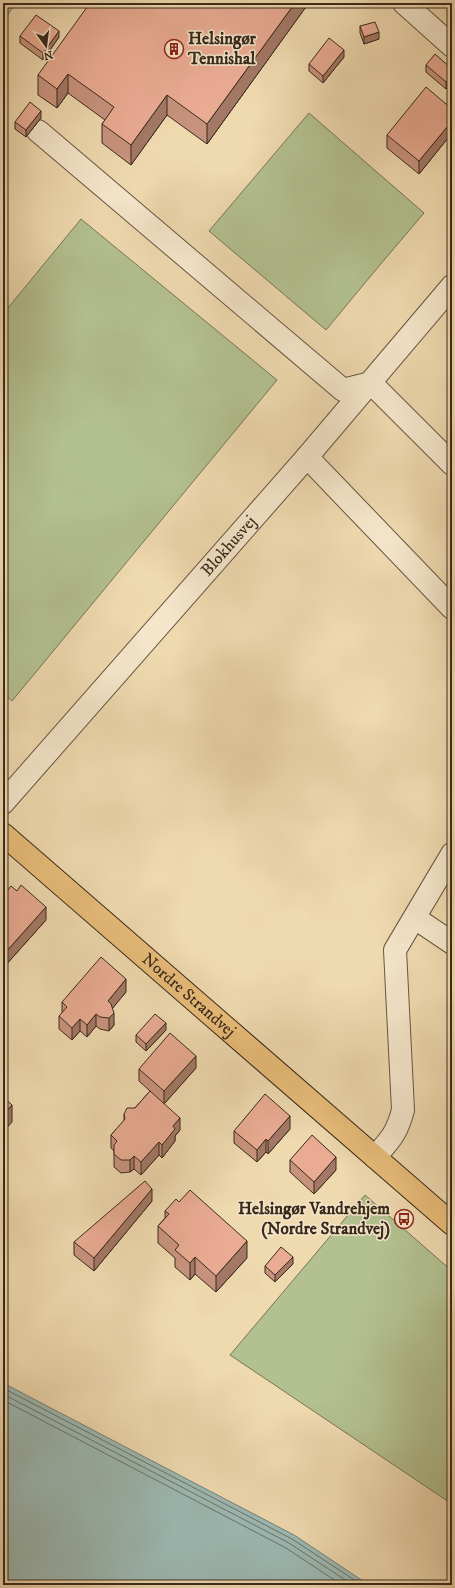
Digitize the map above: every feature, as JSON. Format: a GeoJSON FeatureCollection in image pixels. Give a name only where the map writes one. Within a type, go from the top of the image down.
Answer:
{"type":"FeatureCollection","features":[{"type":"Feature","properties":{"kind":"main road","name":"Nordre Strandvej"},"geometry":{"type":"LineString","coordinates":[[3,834],[452,1224]]}},
{"type":"Feature","properties":{"kind":"street"},"geometry":{"type":"LineString","coordinates":[[404,3],[452,46]]}},
{"type":"Feature","properties":{"kind":"street"},"geometry":{"type":"LineString","coordinates":[[38,131],[342,390],[371,383],[448,451]]}},
{"type":"Feature","properties":{"kind":"street","name":"Blokhusvej"},"geometry":{"type":"LineString","coordinates":[[3,804],[307,457],[452,286]]}},
{"type":"Feature","properties":{"kind":"street"},"geometry":{"type":"LineString","coordinates":[[307,457],[452,608]]}},
{"type":"Feature","properties":{"kind":"street"},"geometry":{"type":"LineString","coordinates":[[375,1157],[391,1139],[399,1126],[403,1110],[395,950],[452,854]]}},
{"type":"Feature","properties":{"kind":"street"},"geometry":{"type":"LineString","coordinates":[[414,918],[452,943]]}},
{"type":"Feature","properties":{"kind":"green space"},"geometry":{"type":"Polygon","coordinates":[[[3,3],[16,3],[3,21],[3,3]]]}},
{"type":"Feature","properties":{"kind":"green space"},"geometry":{"type":"Polygon","coordinates":[[[309,113],[424,213],[326,330],[209,231],[309,113]]]}},
{"type":"Feature","properties":{"kind":"green space"},"geometry":{"type":"Polygon","coordinates":[[[81,219],[277,380],[12,701],[3,693],[3,314],[81,219]]]}},
{"type":"Feature","properties":{"kind":"green space"},"geometry":{"type":"Polygon","coordinates":[[[365,1195],[452,1271],[452,1504],[230,1355],[365,1195]]]}},
{"type":"Feature","properties":{"kind":"water"},"geometry":{"type":"Polygon","coordinates":[[[3,1383],[294,1535],[369,1585],[3,1585],[3,1383]]]}},
{"type":"Feature","properties":{"kind":"building","name":"Helsingør Tennishal"},"geometry":{"type":"Polygon","coordinates":[[[90,3],[295,3],[207,124],[167,95],[131,145],[102,124],[114,107],[68,74],[57,89],[38,75],[90,3]]]}},
{"type":"Feature","properties":{"kind":"building"},"geometry":{"type":"Polygon","coordinates":[[[36,15],[59,31],[43,53],[20,36],[36,15]]]}},
{"type":"Feature","properties":{"kind":"building"},"geometry":{"type":"Polygon","coordinates":[[[375,22],[379,32],[364,37],[360,26],[375,22]]]}},
{"type":"Feature","properties":{"kind":"building"},"geometry":{"type":"Polygon","coordinates":[[[329,38],[344,50],[323,76],[309,64],[329,38]]]}},
{"type":"Feature","properties":{"kind":"building"},"geometry":{"type":"Polygon","coordinates":[[[435,54],[452,69],[452,75],[446,82],[426,65],[435,54]]]}},
{"type":"Feature","properties":{"kind":"building"},"geometry":{"type":"Polygon","coordinates":[[[426,87],[452,109],[452,121],[419,161],[387,135],[426,87]]]}},
{"type":"Feature","properties":{"kind":"building"},"geometry":{"type":"Polygon","coordinates":[[[30,102],[41,111],[26,130],[15,122],[30,102]]]}},
{"type":"Feature","properties":{"kind":"building"},"geometry":{"type":"Polygon","coordinates":[[[21,885],[46,907],[3,954],[3,896],[11,886],[17,891],[21,885]]]}},
{"type":"Feature","properties":{"kind":"building"},"geometry":{"type":"Polygon","coordinates":[[[101,957],[126,979],[108,1001],[111,1004],[114,1013],[109,1018],[100,1017],[96,1014],[87,1025],[80,1019],[72,1028],[59,1016],[67,1007],[62,1002],[101,957]]]}},
{"type":"Feature","properties":{"kind":"building"},"geometry":{"type":"Polygon","coordinates":[[[155,1014],[166,1023],[146,1044],[136,1035],[155,1014]]]}},
{"type":"Feature","properties":{"kind":"building"},"geometry":{"type":"Polygon","coordinates":[[[170,1033],[196,1056],[164,1091],[139,1069],[170,1033]]]}},
{"type":"Feature","properties":{"kind":"building"},"geometry":{"type":"Polygon","coordinates":[[[150,1091],[180,1118],[173,1126],[175,1129],[162,1145],[159,1142],[141,1162],[134,1156],[130,1160],[121,1160],[114,1154],[114,1145],[117,1141],[111,1135],[125,1119],[124,1114],[127,1108],[135,1108],[150,1091]]]}},
{"type":"Feature","properties":{"kind":"building"},"geometry":{"type":"Polygon","coordinates":[[[265,1094],[290,1116],[268,1141],[266,1139],[257,1150],[234,1131],[265,1094]]]}},
{"type":"Feature","properties":{"kind":"building"},"geometry":{"type":"Polygon","coordinates":[[[3,1097],[12,1105],[3,1115],[3,1097]]]}},
{"type":"Feature","properties":{"kind":"building"},"geometry":{"type":"Polygon","coordinates":[[[312,1135],[336,1157],[314,1182],[290,1160],[312,1135]]]}},
{"type":"Feature","properties":{"kind":"building"},"geometry":{"type":"Polygon","coordinates":[[[145,1181],[152,1189],[94,1258],[74,1242],[145,1181]]]}},
{"type":"Feature","properties":{"kind":"building"},"geometry":{"type":"Polygon","coordinates":[[[190,1190],[247,1241],[216,1276],[195,1257],[190,1263],[175,1250],[179,1245],[158,1226],[169,1214],[165,1211],[176,1199],[179,1202],[190,1190]]]}},
{"type":"Feature","properties":{"kind":"building"},"geometry":{"type":"Polygon","coordinates":[[[281,1247],[293,1257],[275,1275],[265,1266],[281,1247]]]}},
{"type":"Feature","properties":{"kind":"place","name":"Helsingør Tennishal"},"geometry":{"type":"Point","coordinates":[174,49]}},
{"type":"Feature","properties":{"kind":"place","name":"Helsingør Vandrehjem (Nordre Strandvej)"},"geometry":{"type":"Point","coordinates":[404,1219]}}]}
